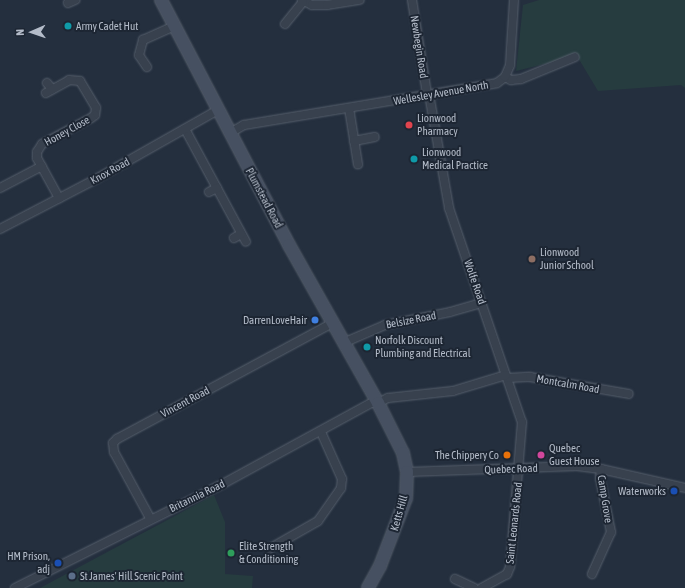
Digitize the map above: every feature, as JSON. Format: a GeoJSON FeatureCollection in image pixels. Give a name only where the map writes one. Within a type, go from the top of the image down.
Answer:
{"type":"FeatureCollection","features":[{"type":"Feature","properties":{"kind":"main road","name":"Plumstead Road"},"geometry":{"type":"LineString","coordinates":[[161,0],[230,133],[332,323],[376,399]]}},
{"type":"Feature","properties":{"kind":"main road","name":"Ketts Hill"},"geometry":{"type":"LineString","coordinates":[[368,588],[380,566],[406,498],[407,472],[403,453],[376,399]]}},
{"type":"Feature","properties":{"kind":"street"},"geometry":{"type":"LineString","coordinates":[[285,24],[302,1],[327,5],[360,0]]}},
{"type":"Feature","properties":{"kind":"street","name":"Newbegin Road"},"geometry":{"type":"LineString","coordinates":[[412,0],[428,94]]}},
{"type":"Feature","properties":{"kind":"street"},"geometry":{"type":"LineString","coordinates":[[505,77],[511,54],[514,0]]}},
{"type":"Feature","properties":{"kind":"street"},"geometry":{"type":"LineString","coordinates":[[147,67],[139,63],[139,49],[143,40],[175,26]]}},
{"type":"Feature","properties":{"kind":"street","name":"Wellesley Avenue North"},"geometry":{"type":"LineString","coordinates":[[230,133],[244,125],[489,85],[505,77],[511,80],[521,79],[575,57]]}},
{"type":"Feature","properties":{"kind":"street","name":"Honey Close"},"geometry":{"type":"LineString","coordinates":[[48,88],[74,79],[80,80],[95,104],[96,112],[91,118],[42,144],[37,152],[42,166],[59,198]]}},
{"type":"Feature","properties":{"kind":"street","name":"Wolfe Road"},"geometry":{"type":"LineString","coordinates":[[428,94],[449,208],[522,422],[519,468]]}},
{"type":"Feature","properties":{"kind":"street"},"geometry":{"type":"LineString","coordinates":[[349,108],[358,164]]}},
{"type":"Feature","properties":{"kind":"street","name":"Knox Road"},"geometry":{"type":"LineString","coordinates":[[0,228],[59,198],[218,110]]}},
{"type":"Feature","properties":{"kind":"street"},"geometry":{"type":"LineString","coordinates":[[185,129],[213,190],[246,242]]}},
{"type":"Feature","properties":{"kind":"street"},"geometry":{"type":"LineString","coordinates":[[354,140],[376,137]]}},
{"type":"Feature","properties":{"kind":"street"},"geometry":{"type":"LineString","coordinates":[[0,188],[42,166]]}},
{"type":"Feature","properties":{"kind":"street"},"geometry":{"type":"LineString","coordinates":[[234,238],[241,234]]}},
{"type":"Feature","properties":{"kind":"street","name":"Belsize Road"},"geometry":{"type":"LineString","coordinates":[[343,343],[385,325],[450,312],[482,303]]}},
{"type":"Feature","properties":{"kind":"street","name":"Vincent Road"},"geometry":{"type":"LineString","coordinates":[[150,518],[114,452],[113,443],[117,439],[332,323]]}},
{"type":"Feature","properties":{"kind":"street","name":"Montcalm Road"},"geometry":{"type":"LineString","coordinates":[[506,376],[530,377],[629,394]]}},
{"type":"Feature","properties":{"kind":"street","name":"Britannia Road"},"geometry":{"type":"LineString","coordinates":[[15,588],[321,432],[376,399],[454,391],[506,376]]}},
{"type":"Feature","properties":{"kind":"street"},"geometry":{"type":"LineString","coordinates":[[268,548],[318,521],[341,488],[342,479],[321,432]]}},
{"type":"Feature","properties":{"kind":"street","name":"Quebec Road"},"geometry":{"type":"LineString","coordinates":[[407,472],[577,466],[601,469],[685,488]]}},
{"type":"Feature","properties":{"kind":"street","name":"Saint Leonards Road"},"geometry":{"type":"LineString","coordinates":[[482,588],[507,574],[510,567],[519,468]]}},
{"type":"Feature","properties":{"kind":"street","name":"Camp Grove"},"geometry":{"type":"LineString","coordinates":[[592,574],[611,532],[600,478],[601,469]]}},
{"type":"Feature","properties":{"kind":"street"},"geometry":{"type":"LineString","coordinates":[[455,579],[474,588]]}},
{"type":"Feature","properties":{"kind":"green space"},"geometry":{"type":"Polygon","coordinates":[[[539,0],[685,0],[685,88],[681,85],[598,91],[577,56],[516,71],[523,5],[539,0]]]}},
{"type":"Feature","properties":{"kind":"green space"},"geometry":{"type":"Polygon","coordinates":[[[214,495],[225,522],[225,574],[253,576],[252,588],[40,588],[214,495]]]}},
{"type":"Feature","properties":{"kind":"place","name":"Army Cadet Hut"},"geometry":{"type":"Point","coordinates":[68,26]}},
{"type":"Feature","properties":{"kind":"place","name":"Lionwood Pharmacy"},"geometry":{"type":"Point","coordinates":[409,125]}},
{"type":"Feature","properties":{"kind":"place","name":"Lionwood Medical Practice"},"geometry":{"type":"Point","coordinates":[414,159]}},
{"type":"Feature","properties":{"kind":"place","name":"Lionwood Junior School"},"geometry":{"type":"Point","coordinates":[532,259]}},
{"type":"Feature","properties":{"kind":"place","name":"DarrenLoveHair"},"geometry":{"type":"Point","coordinates":[315,320]}},
{"type":"Feature","properties":{"kind":"place","name":"Norfolk Discount Plumbing and Electrical"},"geometry":{"type":"Point","coordinates":[367,347]}},
{"type":"Feature","properties":{"kind":"place","name":"The Chippery Co"},"geometry":{"type":"Point","coordinates":[507,455]}},
{"type":"Feature","properties":{"kind":"place","name":"Quebec Guest House"},"geometry":{"type":"Point","coordinates":[541,455]}},
{"type":"Feature","properties":{"kind":"place","name":"Waterworks"},"geometry":{"type":"Point","coordinates":[674,491]}},
{"type":"Feature","properties":{"kind":"place","name":"Elite Strength & Conditioning"},"geometry":{"type":"Point","coordinates":[231,553]}},
{"type":"Feature","properties":{"kind":"place","name":"HM Prison, adj"},"geometry":{"type":"Point","coordinates":[58,563]}},
{"type":"Feature","properties":{"kind":"place","name":"St James' Hill Scenic Point"},"geometry":{"type":"Point","coordinates":[72,576]}}]}
